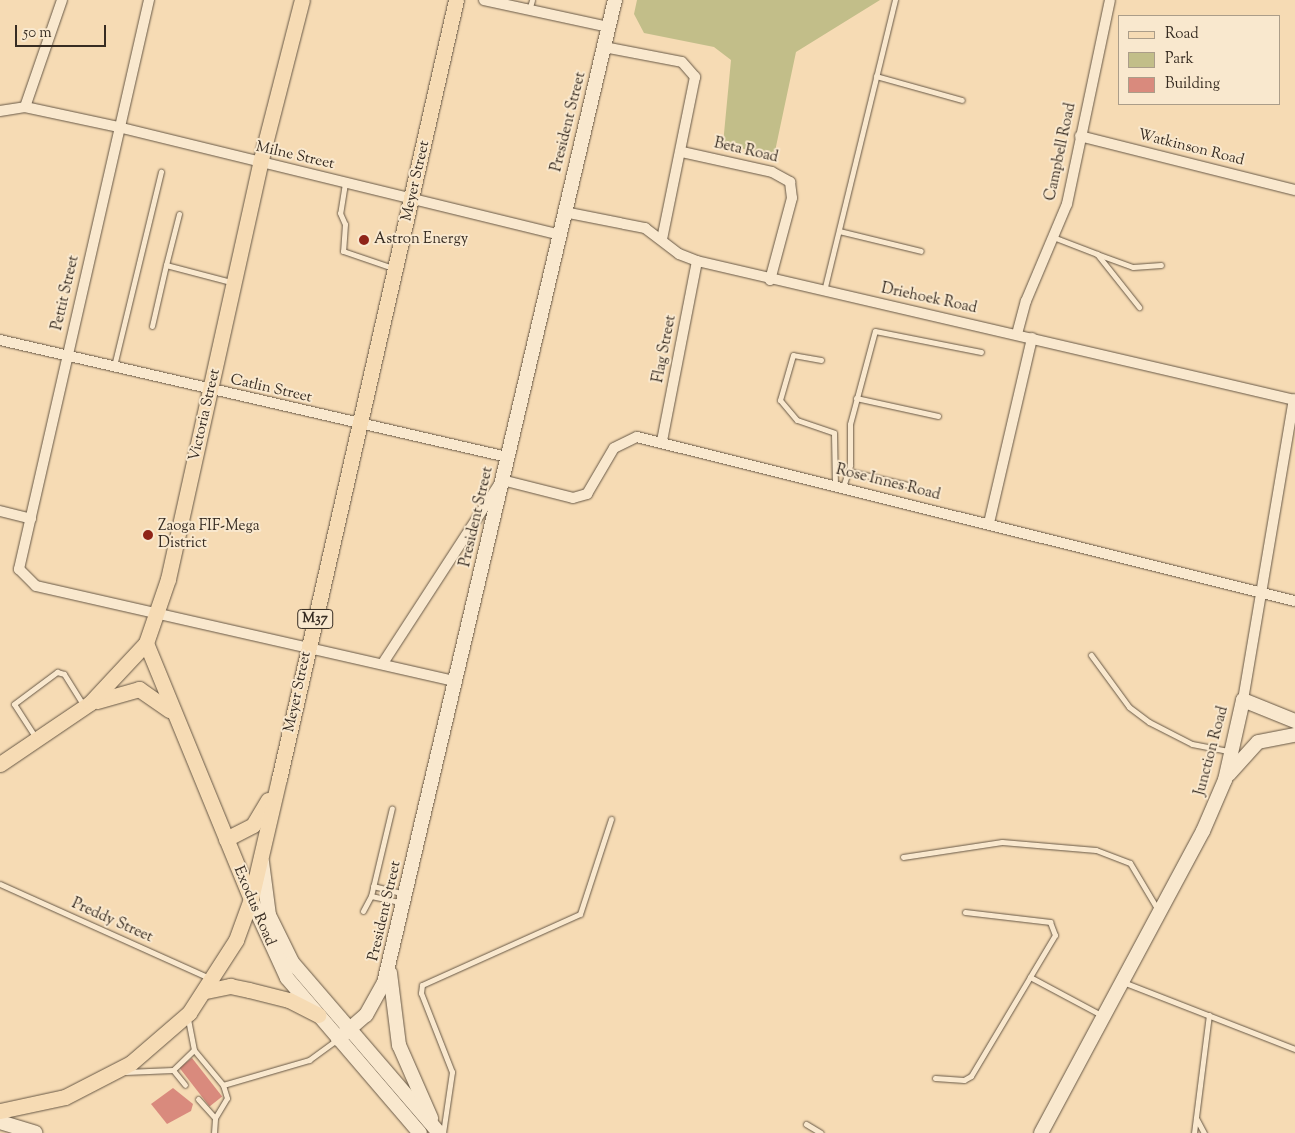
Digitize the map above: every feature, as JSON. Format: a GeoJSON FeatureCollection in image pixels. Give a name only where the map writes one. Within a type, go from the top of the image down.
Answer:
{"type":"FeatureCollection","features":[{"type":"Feature","properties":{"kind":"main road","name":"Victoria Street"},"geometry":{"type":"LineString","coordinates":[[0,764],[87,704],[146,643],[157,612],[211,390],[260,163],[302,0]]}},
{"type":"Feature","properties":{"kind":"main road","name":"Meyer Street"},"geometry":{"type":"LineString","coordinates":[[0,1111],[65,1097],[110,1076],[189,1012],[210,986],[236,940],[251,899],[280,779],[309,645],[413,198],[456,0]]}},
{"type":"Feature","properties":{"kind":"main road","name":"Exodus Road"},"geometry":{"type":"LineString","coordinates":[[146,643],[172,713],[251,899]]}},
{"type":"Feature","properties":{"kind":"main road"},"geometry":{"type":"LineString","coordinates":[[87,704],[139,689],[172,713]]}},
{"type":"Feature","properties":{"kind":"main road"},"geometry":{"type":"LineString","coordinates":[[226,839],[253,825],[280,779]]}},
{"type":"Feature","properties":{"kind":"main road"},"geometry":{"type":"LineString","coordinates":[[210,986],[230,986],[289,1000],[318,1015]]}},
{"type":"Feature","properties":{"kind":"street"},"geometry":{"type":"LineString","coordinates":[[0,111],[25,107],[62,0]]}},
{"type":"Feature","properties":{"kind":"street","name":"Pettit Street"},"geometry":{"type":"LineString","coordinates":[[149,0],[118,127],[19,570],[36,586],[157,612]]}},
{"type":"Feature","properties":{"kind":"street"},"geometry":{"type":"LineString","coordinates":[[484,0],[530,5],[609,27]]}},
{"type":"Feature","properties":{"kind":"street","name":"President Street"},"geometry":{"type":"LineString","coordinates":[[338,1039],[376,1001],[390,962],[558,234],[615,0]]}},
{"type":"Feature","properties":{"kind":"street","name":"Campbell Road"},"geometry":{"type":"LineString","coordinates":[[1017,334],[1026,301],[1067,204],[1110,0]]}},
{"type":"Feature","properties":{"kind":"street"},"geometry":{"type":"LineString","coordinates":[[604,47],[682,62],[693,72],[695,83],[682,152],[662,239]]}},
{"type":"Feature","properties":{"kind":"street","name":"Milne Street"},"geometry":{"type":"LineString","coordinates":[[25,107],[118,127],[558,234]]}},
{"type":"Feature","properties":{"kind":"street","name":"Watkinson Road"},"geometry":{"type":"LineString","coordinates":[[1080,136],[1295,190]]}},
{"type":"Feature","properties":{"kind":"street","name":"Beta Road"},"geometry":{"type":"LineString","coordinates":[[682,152],[772,172],[790,182],[792,198],[770,280]]}},
{"type":"Feature","properties":{"kind":"street","name":"Driehoek Road"},"geometry":{"type":"LineString","coordinates":[[564,212],[645,228],[697,261],[770,280],[1017,334],[1294,400]]}},
{"type":"Feature","properties":{"kind":"street","name":"Flag Street"},"geometry":{"type":"LineString","coordinates":[[662,442],[697,261]]}},
{"type":"Feature","properties":{"kind":"street"},"geometry":{"type":"LineString","coordinates":[[989,524],[1032,338]]}},
{"type":"Feature","properties":{"kind":"street","name":"Catlin Street"},"geometry":{"type":"LineString","coordinates":[[0,340],[507,457]]}},
{"type":"Feature","properties":{"kind":"street","name":"Junction Road"},"geometry":{"type":"LineString","coordinates":[[1041,1133],[1159,913],[1225,780],[1243,700],[1294,400]]}},
{"type":"Feature","properties":{"kind":"street","name":"Rose Innes Road"},"geometry":{"type":"LineString","coordinates":[[502,480],[572,498],[587,494],[614,448],[624,439],[662,442],[1295,602]]}},
{"type":"Feature","properties":{"kind":"street"},"geometry":{"type":"LineString","coordinates":[[383,663],[502,480]]}},
{"type":"Feature","properties":{"kind":"street"},"geometry":{"type":"LineString","coordinates":[[0,511],[31,518]]}},
{"type":"Feature","properties":{"kind":"street"},"geometry":{"type":"LineString","coordinates":[[157,612],[309,645],[455,681]]}},
{"type":"Feature","properties":{"kind":"street"},"geometry":{"type":"LineString","coordinates":[[1243,700],[1295,721]]}},
{"type":"Feature","properties":{"kind":"street"},"geometry":{"type":"LineString","coordinates":[[1225,780],[1258,742],[1295,735]]}},
{"type":"Feature","properties":{"kind":"street"},"geometry":{"type":"LineString","coordinates":[[261,855],[265,902],[272,926],[304,977],[439,1131]]}},
{"type":"Feature","properties":{"kind":"street","name":"Exodus Road"},"geometry":{"type":"LineString","coordinates":[[251,899],[279,964],[338,1039],[420,1133]]}},
{"type":"Feature","properties":{"kind":"street"},"geometry":{"type":"LineString","coordinates":[[390,962],[398,1045],[439,1131]]}},
{"type":"Feature","properties":{"kind":"street"},"geometry":{"type":"LineString","coordinates":[[0,1122],[35,1133]]}},
{"type":"Feature","properties":{"kind":"lane"},"geometry":{"type":"LineString","coordinates":[[824,292],[894,0]]}},
{"type":"Feature","properties":{"kind":"lane"},"geometry":{"type":"LineString","coordinates":[[876,76],[962,100]]}},
{"type":"Feature","properties":{"kind":"lane"},"geometry":{"type":"LineString","coordinates":[[114,367],[161,172]]}},
{"type":"Feature","properties":{"kind":"lane"},"geometry":{"type":"LineString","coordinates":[[345,183],[340,213],[344,224],[343,251],[396,268]]}},
{"type":"Feature","properties":{"kind":"lane"},"geometry":{"type":"LineString","coordinates":[[152,326],[179,214]]}},
{"type":"Feature","properties":{"kind":"lane"},"geometry":{"type":"LineString","coordinates":[[839,231],[921,251]]}},
{"type":"Feature","properties":{"kind":"lane"},"geometry":{"type":"LineString","coordinates":[[1053,237],[1133,267],[1161,265]]}},
{"type":"Feature","properties":{"kind":"lane"},"geometry":{"type":"LineString","coordinates":[[1097,254],[1139,307]]}},
{"type":"Feature","properties":{"kind":"lane"},"geometry":{"type":"LineString","coordinates":[[166,266],[234,282]]}},
{"type":"Feature","properties":{"kind":"lane"},"geometry":{"type":"LineString","coordinates":[[839,486],[848,471],[848,432],[870,337],[880,329],[981,352]]}},
{"type":"Feature","properties":{"kind":"lane"},"geometry":{"type":"LineString","coordinates":[[821,360],[793,355],[780,400],[797,420],[834,433],[839,486]]}},
{"type":"Feature","properties":{"kind":"lane"},"geometry":{"type":"LineString","coordinates":[[856,398],[938,416]]}},
{"type":"Feature","properties":{"kind":"lane"},"geometry":{"type":"LineString","coordinates":[[848,471],[913,486]]}},
{"type":"Feature","properties":{"kind":"lane"},"geometry":{"type":"LineString","coordinates":[[1091,655],[1129,707],[1149,722],[1192,744],[1232,752]]}},
{"type":"Feature","properties":{"kind":"lane"},"geometry":{"type":"LineString","coordinates":[[37,740],[15,709],[16,701],[60,672],[87,704]]}},
{"type":"Feature","properties":{"kind":"lane"},"geometry":{"type":"LineString","coordinates":[[363,910],[371,896],[392,808]]}},
{"type":"Feature","properties":{"kind":"lane"},"geometry":{"type":"LineString","coordinates":[[439,1131],[452,1072],[421,993],[422,985],[580,914],[611,819]]}},
{"type":"Feature","properties":{"kind":"lane"},"geometry":{"type":"LineString","coordinates":[[902,857],[1002,842],[1096,850],[1130,863],[1149,889],[1159,913]]}},
{"type":"Feature","properties":{"kind":"lane","name":"Preddy Street"},"geometry":{"type":"LineString","coordinates":[[0,884],[210,986]]}},
{"type":"Feature","properties":{"kind":"lane"},"geometry":{"type":"LineString","coordinates":[[373,886],[404,898]]}},
{"type":"Feature","properties":{"kind":"lane"},"geometry":{"type":"LineString","coordinates":[[371,896],[404,898]]}},
{"type":"Feature","properties":{"kind":"lane"},"geometry":{"type":"LineString","coordinates":[[934,1078],[964,1080],[971,1076],[1055,935],[1050,922],[965,912]]}},
{"type":"Feature","properties":{"kind":"lane"},"geometry":{"type":"LineString","coordinates":[[1030,977],[1104,1016]]}},
{"type":"Feature","properties":{"kind":"lane"},"geometry":{"type":"LineString","coordinates":[[1122,981],[1295,1048]]}},
{"type":"Feature","properties":{"kind":"lane"},"geometry":{"type":"LineString","coordinates":[[189,1012],[194,1050],[223,1085],[227,1098],[214,1118],[214,1133]]}},
{"type":"Feature","properties":{"kind":"lane"},"geometry":{"type":"LineString","coordinates":[[1194,1133],[1209,1015]]}},
{"type":"Feature","properties":{"kind":"lane"},"geometry":{"type":"LineString","coordinates":[[223,1085],[244,1075],[309,1060],[338,1039]]}},
{"type":"Feature","properties":{"kind":"lane"},"geometry":{"type":"LineString","coordinates":[[110,1076],[173,1070],[194,1050]]}},
{"type":"Feature","properties":{"kind":"lane"},"geometry":{"type":"LineString","coordinates":[[173,1070],[185,1085]]}},
{"type":"Feature","properties":{"kind":"lane"},"geometry":{"type":"LineString","coordinates":[[198,1100],[214,1118]]}},
{"type":"Feature","properties":{"kind":"lane"},"geometry":{"type":"LineString","coordinates":[[1196,1118],[1204,1133]]}},
{"type":"Feature","properties":{"kind":"lane"},"geometry":{"type":"LineString","coordinates":[[806,1124],[821,1133]]}},
{"type":"Feature","properties":{"kind":"green space"},"geometry":{"type":"Polygon","coordinates":[[[637,0],[880,0],[796,52],[774,156],[723,144],[731,60],[714,47],[644,33],[634,14],[637,0]]]}},
{"type":"Feature","properties":{"kind":"building"},"geometry":{"type":"Polygon","coordinates":[[[192,1058],[222,1097],[210,1106],[179,1068],[192,1058]]]}},
{"type":"Feature","properties":{"kind":"building"},"geometry":{"type":"Polygon","coordinates":[[[173,1088],[193,1104],[191,1111],[167,1124],[151,1104],[173,1088]]]}},
{"type":"Feature","properties":{"kind":"place","name":"Astron Energy"},"geometry":{"type":"Point","coordinates":[364,240]}},
{"type":"Feature","properties":{"kind":"place","name":"Zaoga FIF-Mega District"},"geometry":{"type":"Point","coordinates":[148,535]}}]}
